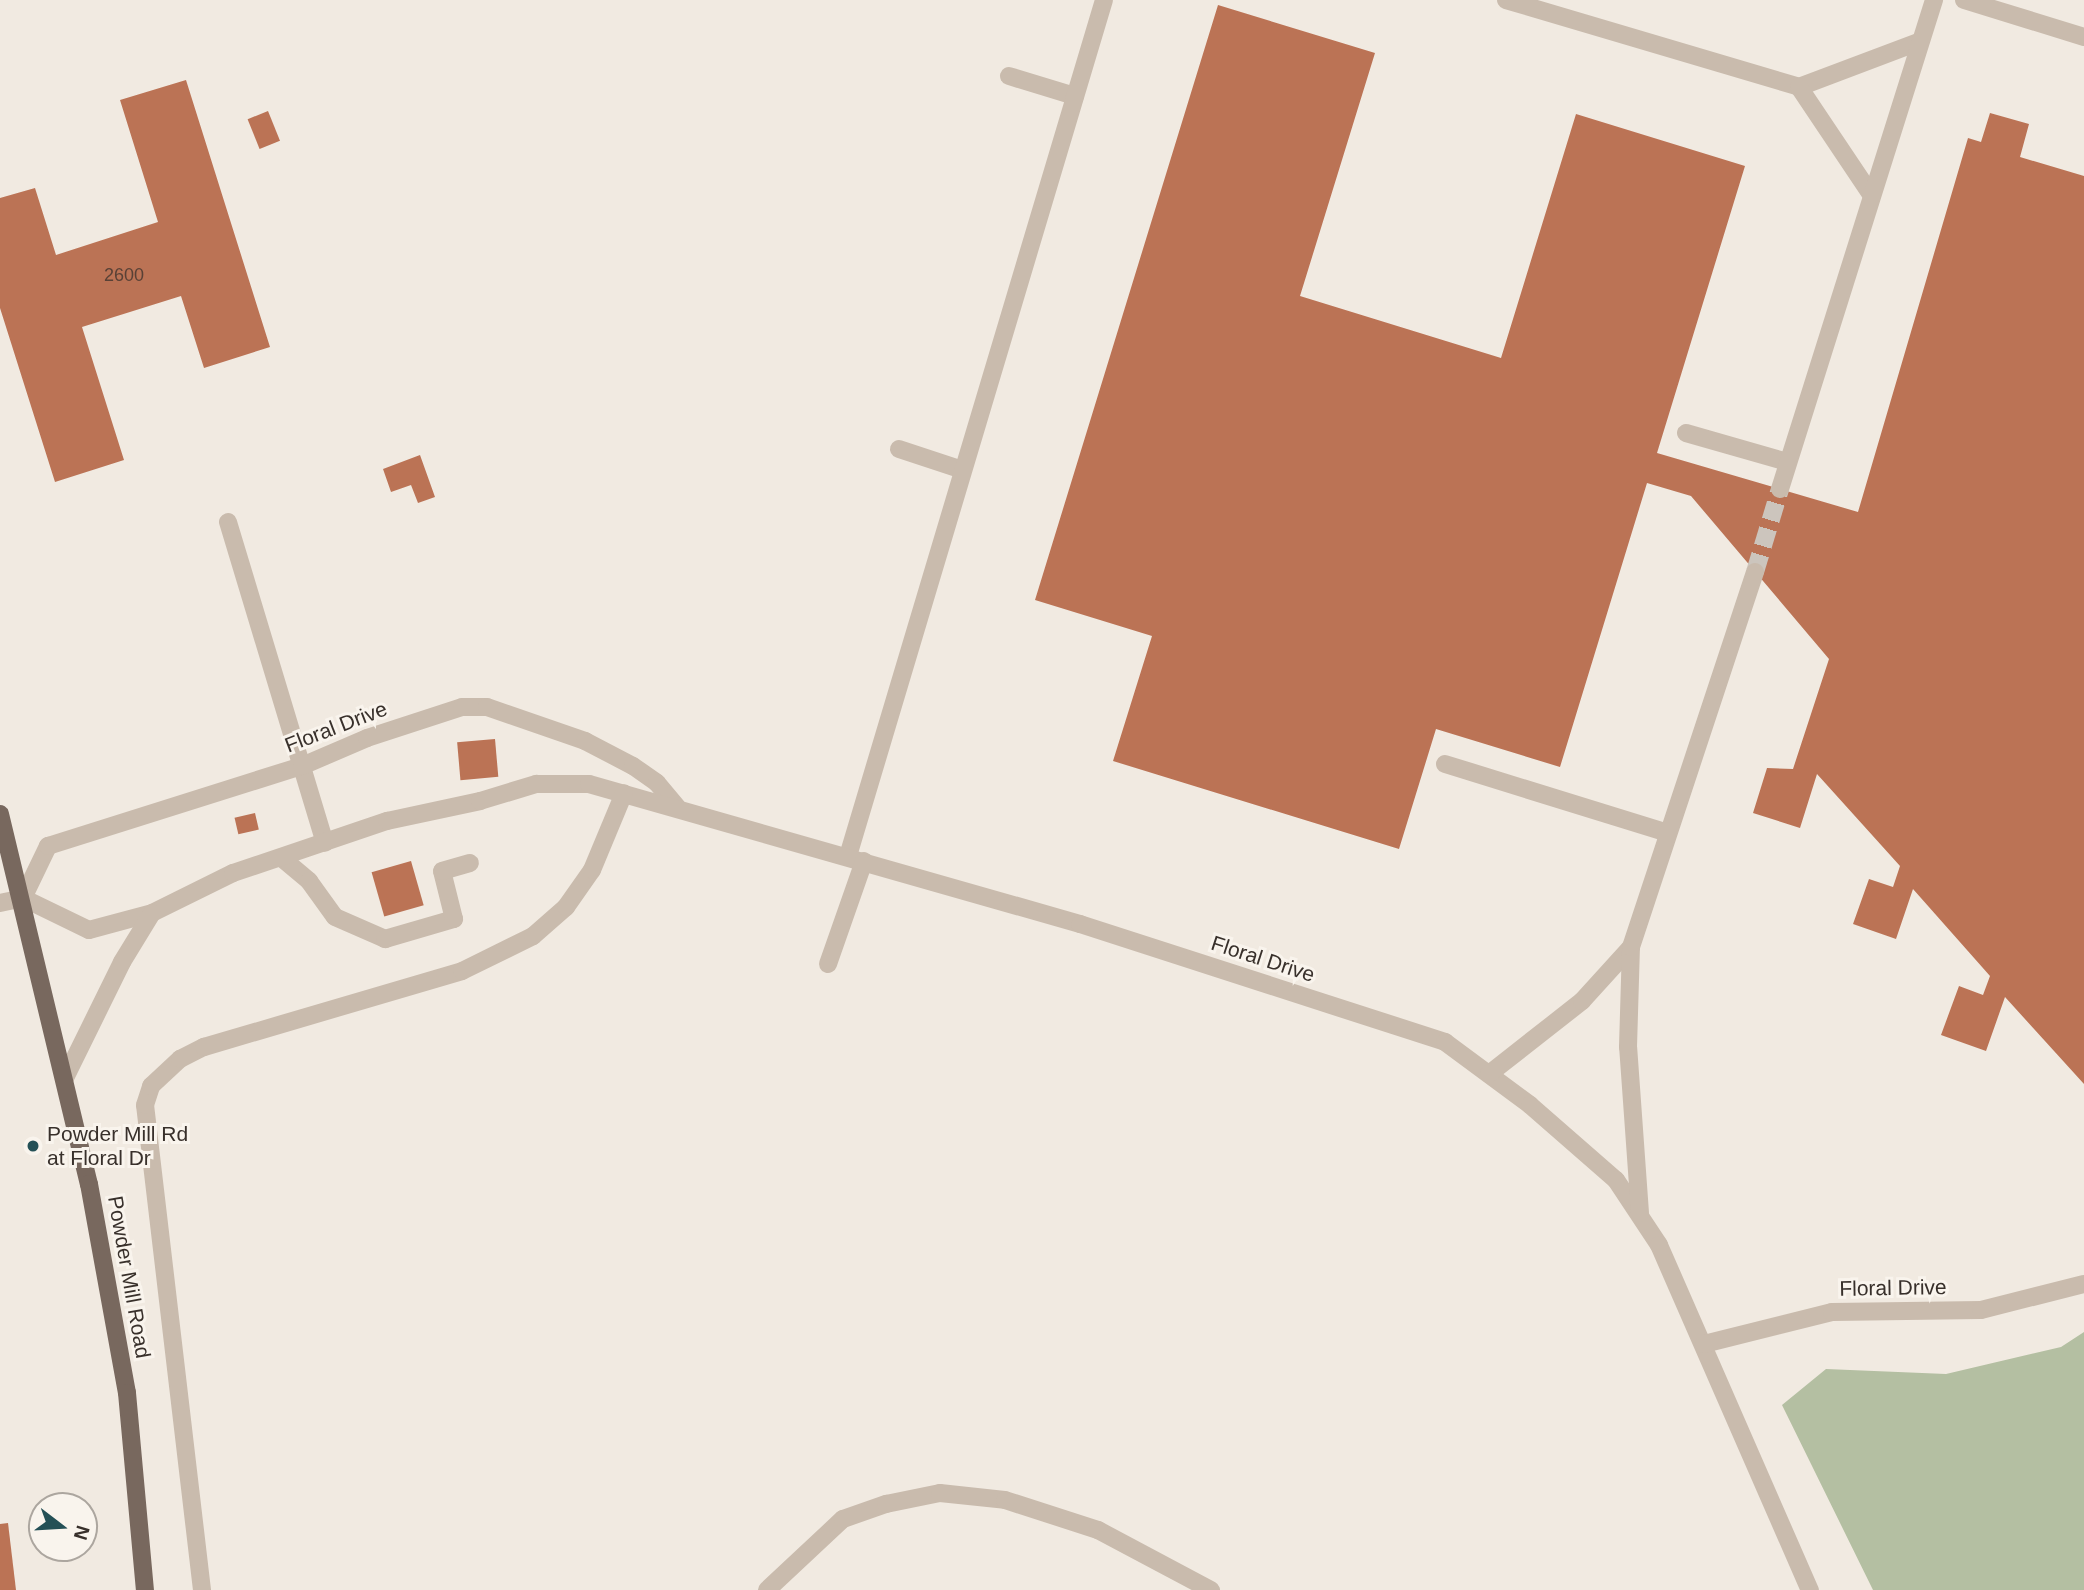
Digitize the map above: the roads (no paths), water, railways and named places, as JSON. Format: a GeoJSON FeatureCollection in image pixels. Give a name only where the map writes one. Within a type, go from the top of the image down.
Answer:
{"type":"FeatureCollection","features":[{"type":"Feature","properties":{"kind":"main road","name":"Powder Mill Road"},"geometry":{"type":"LineString","coordinates":[[0,814],[23,898],[65,1078],[127,1393],[145,1590]]}},
{"type":"Feature","properties":{"kind":"street"},"geometry":{"type":"LineString","coordinates":[[828,964],[963,470],[1104,0]]}},
{"type":"Feature","properties":{"kind":"street"},"geometry":{"type":"LineString","coordinates":[[1506,0],[1800,87],[1921,41]]}},
{"type":"Feature","properties":{"kind":"street"},"geometry":{"type":"LineString","coordinates":[[1780,489],[1934,0]]}},
{"type":"Feature","properties":{"kind":"street"},"geometry":{"type":"LineString","coordinates":[[1964,0],[2084,37]]}},
{"type":"Feature","properties":{"kind":"street"},"geometry":{"type":"LineString","coordinates":[[1009,76],[1075,96]]}},
{"type":"Feature","properties":{"kind":"street"},"geometry":{"type":"LineString","coordinates":[[1800,87],[1872,196]]}},
{"type":"Feature","properties":{"kind":"street"},"geometry":{"type":"LineString","coordinates":[[1686,433],[1787,462]]}},
{"type":"Feature","properties":{"kind":"street"},"geometry":{"type":"LineString","coordinates":[[899,449],[963,470]]}},
{"type":"Feature","properties":{"kind":"street"},"geometry":{"type":"LineString","coordinates":[[228,522],[324,843]]}},
{"type":"Feature","properties":{"kind":"street"},"geometry":{"type":"LineString","coordinates":[[1640,1216],[1628,1048],[1631,947],[1755,572]]}},
{"type":"Feature","properties":{"kind":"street","name":"Floral Drive"},"geometry":{"type":"LineString","coordinates":[[678,807],[657,783],[633,766],[585,741],[487,708],[462,707],[367,737],[302,766],[48,846],[23,898],[89,930],[152,913],[233,873],[283,859],[387,821],[480,801],[536,784],[589,784],[678,807],[1080,924],[1445,1042],[1489,1074],[1616,1180],[1640,1216],[1659,1245],[1810,1590]]}},
{"type":"Feature","properties":{"kind":"street"},"geometry":{"type":"LineString","coordinates":[[1445,764],[1668,834]]}},
{"type":"Feature","properties":{"kind":"street"},"geometry":{"type":"LineString","coordinates":[[201,1590],[145,1105],[151,1086],[180,1059],[204,1047],[462,971],[533,936],[566,907],[592,870],[624,793]]}},
{"type":"Feature","properties":{"kind":"street"},"geometry":{"type":"LineString","coordinates":[[283,859],[309,881],[335,917],[385,939],[454,919],[442,872],[470,863]]}},
{"type":"Feature","properties":{"kind":"street"},"geometry":{"type":"LineString","coordinates":[[0,903],[23,898]]}},
{"type":"Feature","properties":{"kind":"street"},"geometry":{"type":"LineString","coordinates":[[65,1078],[121,962],[152,913]]}},
{"type":"Feature","properties":{"kind":"street"},"geometry":{"type":"LineString","coordinates":[[1489,1074],[1582,1001],[1631,947]]}},
{"type":"Feature","properties":{"kind":"street","name":"Floral Drive"},"geometry":{"type":"LineString","coordinates":[[1704,1344],[1832,1312],[1981,1310],[2084,1284]]}},
{"type":"Feature","properties":{"kind":"street"},"geometry":{"type":"LineString","coordinates":[[767,1590],[842,1519],[886,1504],[940,1493],[1005,1500],[1098,1530],[1211,1590]]}},
{"type":"Feature","properties":{"kind":"tunnel"},"geometry":{"type":"LineString","coordinates":[[1755,572],[1780,489]]}},
{"type":"Feature","properties":{"kind":"place","name":"Powder Mill Rd at Floral Dr"},"geometry":{"type":"Point","coordinates":[33,1146]}}]}
